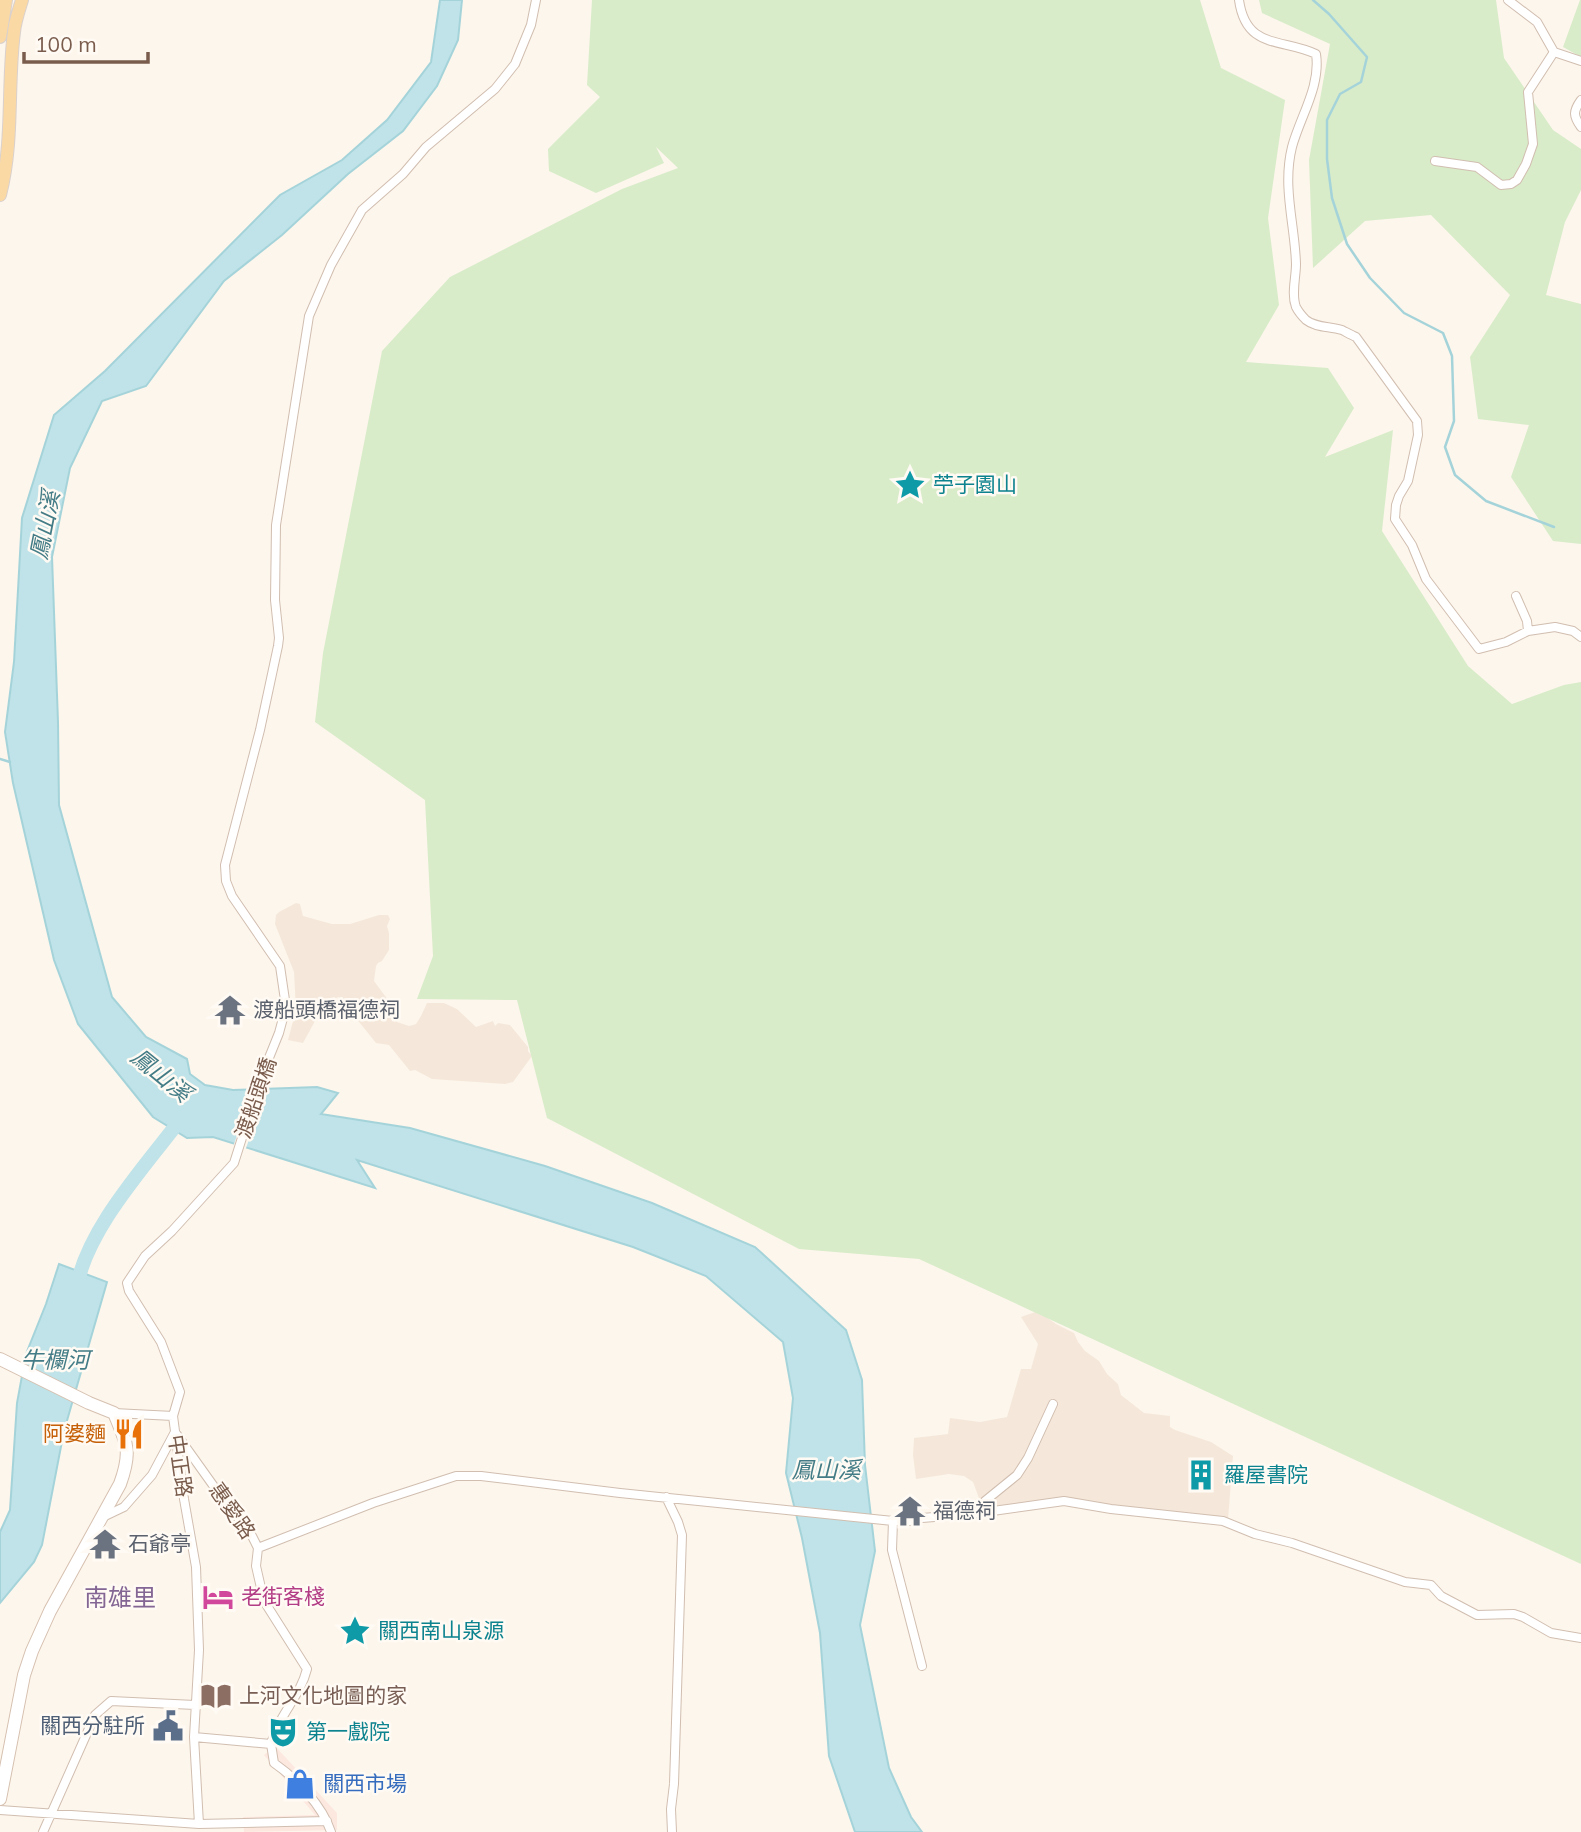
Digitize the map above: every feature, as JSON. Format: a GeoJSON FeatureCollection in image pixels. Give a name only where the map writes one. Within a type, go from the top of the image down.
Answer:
{"type":"FeatureCollection","features":[{"type":"Feature","properties":{"kind":"main road"},"geometry":{"type":"LineString","coordinates":[[0,37],[6,0]]}},
{"type":"Feature","properties":{"kind":"main road"},"geometry":{"type":"LineString","coordinates":[[0,195],[10,136],[5,82],[22,0]]}},
{"type":"Feature","properties":{"kind":"main road"},"geometry":{"type":"LineString","coordinates":[[0,1359],[114,1413],[128,1454],[120,1484],[50,1611],[32,1651],[24,1675],[0,1799]]}},
{"type":"Feature","properties":{"kind":"street","name":"渡船頭橋"},"geometry":{"type":"LineString","coordinates":[[234,1163],[286,1007],[280,966],[232,896],[225,865],[260,730],[278,646],[275,600],[276,525],[309,316],[331,265],[362,210],[403,174],[426,147],[495,89],[515,64],[531,25],[536,0]]}},
{"type":"Feature","properties":{"kind":"street"},"geometry":{"type":"LineString","coordinates":[[1239,0],[1241,14],[1252,32],[1288,47],[1316,54],[1315,78],[1292,147],[1288,170],[1296,263],[1296,307],[1304,318],[1313,324],[1341,330],[1356,337],[1417,421],[1418,435],[1408,481],[1399,496],[1395,519],[1412,545],[1426,579],[1479,649],[1507,642],[1528,631],[1555,626],[1573,631],[1581,637]]}},
{"type":"Feature","properties":{"kind":"street"},"geometry":{"type":"LineString","coordinates":[[1508,0],[1537,22],[1554,52],[1581,61]]}},
{"type":"Feature","properties":{"kind":"street"},"geometry":{"type":"LineString","coordinates":[[1435,161],[1477,167],[1502,184],[1511,184],[1517,180],[1533,144],[1528,92],[1554,52]]}},
{"type":"Feature","properties":{"kind":"street"},"geometry":{"type":"LineString","coordinates":[[1581,100],[1574,113],[1581,127]]}},
{"type":"Feature","properties":{"kind":"street"},"geometry":{"type":"LineString","coordinates":[[1517,596],[1528,631]]}},
{"type":"Feature","properties":{"kind":"street","name":"中正路"},"geometry":{"type":"LineString","coordinates":[[199,1824],[194,1737],[199,1650],[196,1567],[173,1416],[180,1392],[160,1342],[129,1291],[127,1283],[145,1256],[172,1231],[234,1163]]}},
{"type":"Feature","properties":{"kind":"street"},"geometry":{"type":"LineString","coordinates":[[977,1513],[985,1501],[1017,1475],[1028,1458],[1053,1404]]}},
{"type":"Feature","properties":{"kind":"street"},"geometry":{"type":"LineString","coordinates":[[114,1413],[173,1416]]}},
{"type":"Feature","properties":{"kind":"street"},"geometry":{"type":"LineString","coordinates":[[100,1519],[124,1507],[152,1475],[175,1432]]}},
{"type":"Feature","properties":{"kind":"street","name":"惠愛路"},"geometry":{"type":"LineString","coordinates":[[175,1432],[252,1536],[258,1548],[256,1566],[264,1601],[307,1669],[304,1681],[274,1730],[271,1744]]}},
{"type":"Feature","properties":{"kind":"street"},"geometry":{"type":"LineString","coordinates":[[258,1548],[373,1503],[456,1476],[481,1476],[893,1521],[1064,1501],[1223,1521],[1255,1534],[1292,1543],[1405,1582],[1431,1585],[1441,1596],[1476,1615],[1514,1614],[1551,1633],[1581,1638]]}},
{"type":"Feature","properties":{"kind":"street"},"geometry":{"type":"LineString","coordinates":[[666,1497],[682,1535],[672,1832]]}},
{"type":"Feature","properties":{"kind":"street"},"geometry":{"type":"LineString","coordinates":[[893,1521],[892,1550],[922,1666]]}},
{"type":"Feature","properties":{"kind":"street"},"geometry":{"type":"LineString","coordinates":[[43,1832],[96,1714],[111,1701],[195,1704]]}},
{"type":"Feature","properties":{"kind":"street"},"geometry":{"type":"LineString","coordinates":[[194,1737],[271,1744],[274,1763],[286,1771],[322,1811],[331,1832]]}},
{"type":"Feature","properties":{"kind":"street"},"geometry":{"type":"LineString","coordinates":[[0,1810],[236,1828],[327,1821]]}},
{"type":"Feature","properties":{"kind":"shaded area"},"geometry":{"type":"Polygon","coordinates":[[[296,903],[300,904],[303,916],[332,924],[350,924],[388,915],[389,950],[376,966],[374,981],[394,1008],[397,1022],[409,1026],[416,1024],[427,1003],[444,1003],[457,1009],[476,1027],[493,1021],[495,1026],[498,1023],[510,1025],[532,1056],[513,1082],[505,1084],[432,1079],[415,1070],[410,1071],[389,1045],[376,1043],[339,997],[326,1001],[303,1043],[288,1040],[296,1010],[294,972],[275,924],[279,912],[296,903]]]}},
{"type":"Feature","properties":{"kind":"shaded area"},"geometry":{"type":"Polygon","coordinates":[[[1038,1311],[1074,1333],[1085,1351],[1099,1361],[1107,1374],[1118,1384],[1121,1395],[1144,1413],[1170,1416],[1170,1427],[1211,1442],[1233,1456],[1228,1520],[1059,1502],[983,1509],[973,1482],[964,1476],[949,1474],[916,1479],[914,1438],[948,1434],[950,1418],[980,1422],[1007,1417],[1021,1369],[1031,1369],[1038,1344],[1021,1317],[1038,1311]]]}},
{"type":"Feature","properties":{"kind":"shaded area","name":"關西市場"},"geometry":{"type":"Polygon","coordinates":[[[275,1746],[337,1813],[337,1830],[244,1832],[243,1817],[315,1815],[264,1755],[275,1746]]]}},
{"type":"Feature","properties":{"kind":"green space"},"geometry":{"type":"Polygon","coordinates":[[[592,0],[1200,0],[1221,68],[1285,100],[1268,218],[1279,305],[1246,362],[1328,368],[1354,408],[1325,457],[1393,430],[1382,531],[1468,666],[1512,704],[1564,685],[1581,682],[1581,1564],[919,1259],[799,1249],[547,1118],[517,1000],[417,999],[433,956],[425,800],[315,722],[323,653],[382,351],[450,277],[622,189],[678,168],[656,147],[664,163],[596,193],[549,171],[548,149],[600,97],[587,85],[592,0]]]}},
{"type":"Feature","properties":{"kind":"green space"},"geometry":{"type":"Polygon","coordinates":[[[1259,0],[1496,0],[1504,58],[1553,130],[1581,149],[1581,190],[1565,222],[1546,295],[1581,304],[1581,544],[1553,541],[1511,477],[1529,425],[1478,419],[1470,357],[1510,295],[1431,215],[1365,221],[1313,268],[1309,160],[1330,44],[1262,13],[1259,0]]]}},
{"type":"Feature","properties":{"kind":"green space"},"geometry":{"type":"Polygon","coordinates":[[[1581,0],[1581,57],[1563,47],[1581,0]]]}},
{"type":"Feature","properties":{"kind":"water","name":"鳳山溪"},"geometry":{"type":"Polygon","coordinates":[[[440,0],[462,0],[458,40],[437,86],[403,131],[348,174],[282,235],[224,281],[146,386],[102,401],[70,468],[52,557],[59,805],[112,997],[146,1037],[187,1059],[190,1074],[205,1085],[233,1090],[317,1087],[338,1093],[321,1114],[410,1128],[545,1166],[652,1203],[755,1247],[846,1330],[862,1380],[865,1465],[875,1551],[860,1625],[889,1768],[911,1817],[922,1832],[855,1832],[829,1756],[820,1633],[802,1538],[786,1473],[793,1398],[783,1342],[706,1276],[633,1247],[357,1160],[375,1188],[213,1137],[187,1138],[153,1117],[78,1024],[54,960],[13,783],[5,732],[14,662],[22,518],[54,415],[105,371],[280,195],[342,160],[387,120],[431,62],[440,0]]]}},
{"type":"Feature","properties":{"kind":"water","name":"牛欄河"},"geometry":{"type":"Polygon","coordinates":[[[59,1264],[107,1282],[64,1431],[42,1545],[34,1562],[0,1603],[0,1532],[10,1510],[17,1403],[26,1354],[59,1264]]]}},
{"type":"Feature","properties":{"kind":"pier"},"geometry":{"type":"Polygon","coordinates":[[[268,1085],[245,1151],[233,1147],[254,1086],[268,1085]]]}},
{"type":"Feature","properties":{"kind":"waterway"},"geometry":{"type":"LineString","coordinates":[[1313,0],[1367,57],[1361,82],[1340,94],[1327,120],[1327,159],[1332,198],[1347,244],[1370,278],[1404,313],[1443,333],[1452,356],[1454,421],[1445,447],[1455,475],[1486,501],[1554,527]]}},
{"type":"Feature","properties":{"kind":"waterway"},"geometry":{"type":"LineString","coordinates":[[0,759],[10,762]]}},
{"type":"Feature","properties":{"kind":"waterway","name":"牛欄河"},"geometry":{"type":"LineString","coordinates":[[76,1290],[82,1267],[105,1221],[184,1115]]}},
{"type":"Feature","properties":{"kind":"place","name":"苧子園山"},"geometry":{"type":"Point","coordinates":[910,485]}},
{"type":"Feature","properties":{"kind":"place","name":"渡船頭橋福德祠"},"geometry":{"type":"Point","coordinates":[230,1010]}},
{"type":"Feature","properties":{"kind":"place","name":"阿婆麵"},"geometry":{"type":"Point","coordinates":[129,1434]}},
{"type":"Feature","properties":{"kind":"place","name":"羅屋書院"},"geometry":{"type":"Point","coordinates":[1201,1475]}},
{"type":"Feature","properties":{"kind":"place","name":"福德祠"},"geometry":{"type":"Point","coordinates":[910,1511]}},
{"type":"Feature","properties":{"kind":"place","name":"石爺亭"},"geometry":{"type":"Point","coordinates":[105,1544]}},
{"type":"Feature","properties":{"kind":"place","name":"老街客棧"},"geometry":{"type":"Point","coordinates":[218,1597]}},
{"type":"Feature","properties":{"kind":"place","name":"關西南山泉源"},"geometry":{"type":"Point","coordinates":[355,1631]}},
{"type":"Feature","properties":{"kind":"place","name":"上河文化地圖的家"},"geometry":{"type":"Point","coordinates":[216,1696]}},
{"type":"Feature","properties":{"kind":"place","name":"關西分駐所"},"geometry":{"type":"Point","coordinates":[168,1726]}},
{"type":"Feature","properties":{"kind":"place","name":"第一戲院"},"geometry":{"type":"Point","coordinates":[283,1732]}},
{"type":"Feature","properties":{"kind":"place","name":"關西市場"},"geometry":{"type":"Point","coordinates":[300,1784]}},
{"type":"Feature","properties":{"kind":"district","name":"南雄里"},"geometry":{"type":"Point","coordinates":[120,1598]}}]}
